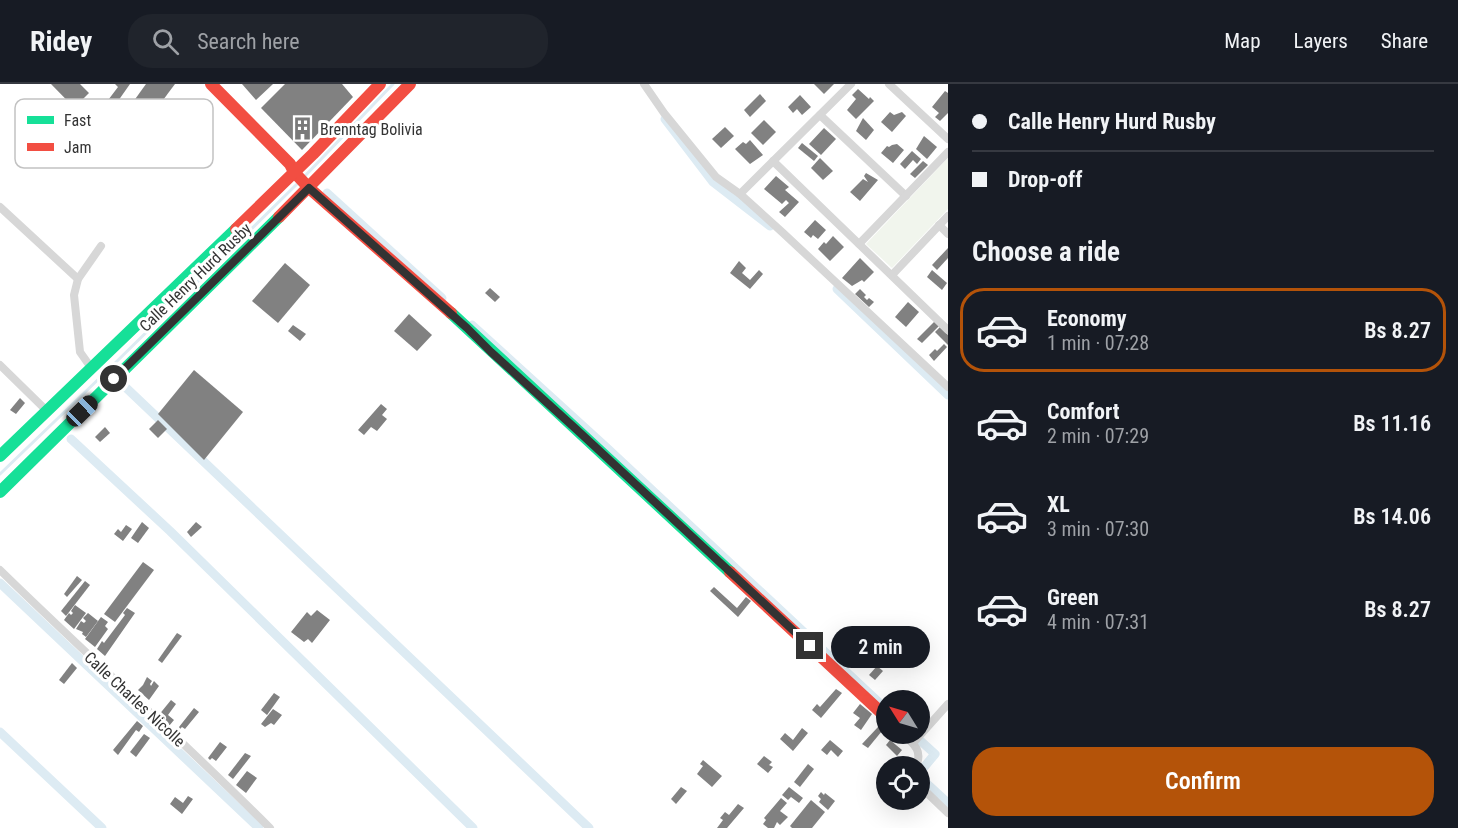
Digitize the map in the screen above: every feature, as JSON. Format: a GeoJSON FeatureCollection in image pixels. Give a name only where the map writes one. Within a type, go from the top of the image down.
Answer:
{"type":"FeatureCollection","features":[{"type":"Feature","properties":{"kind":"street"},"geometry":{"type":"LineString","coordinates":[[211,84],[290,164],[302,180],[467,328],[876,708]]}},
{"type":"Feature","properties":{"kind":"street","name":"Calle Henry Hurd Rusby"},"geometry":{"type":"LineString","coordinates":[[0,492],[302,180],[380,84]]}},
{"type":"Feature","properties":{"kind":"street","name":"Calle Henry Hurd Rusby"},"geometry":{"type":"LineString","coordinates":[[0,456],[92,369],[410,84]]}},
{"type":"Feature","properties":{"kind":"street"},"geometry":{"type":"LineString","coordinates":[[644,84],[664,113],[716,177],[740,194],[948,387]]}},
{"type":"Feature","properties":{"kind":"street"},"geometry":{"type":"LineString","coordinates":[[740,194],[851,84]]}},
{"type":"Feature","properties":{"kind":"street"},"geometry":{"type":"LineString","coordinates":[[889,84],[948,140]]}},
{"type":"Feature","properties":{"kind":"street"},"geometry":{"type":"LineString","coordinates":[[820,115],[906,196]]}},
{"type":"Feature","properties":{"kind":"street"},"geometry":{"type":"LineString","coordinates":[[859,244],[948,152]]}},
{"type":"Feature","properties":{"kind":"street"},"geometry":{"type":"LineString","coordinates":[[773,161],[948,330]]}},
{"type":"Feature","properties":{"kind":"street"},"geometry":{"type":"LineString","coordinates":[[0,207],[78,279]]}},
{"type":"Feature","properties":{"kind":"street"},"geometry":{"type":"LineString","coordinates":[[892,275],[948,216]]}},
{"type":"Feature","properties":{"kind":"street"},"geometry":{"type":"LineString","coordinates":[[939,225],[948,234]]}},
{"type":"Feature","properties":{"kind":"street"},"geometry":{"type":"LineString","coordinates":[[92,369],[80,352],[74,295],[78,279],[101,246]]}},
{"type":"Feature","properties":{"kind":"street"},"geometry":{"type":"LineString","coordinates":[[0,364],[48,412]]}},
{"type":"Feature","properties":{"kind":"street","name":"Calle Charles Nicolle"},"geometry":{"type":"LineString","coordinates":[[0,570],[270,828]]}},
{"type":"Feature","properties":{"kind":"street"},"geometry":{"type":"LineString","coordinates":[[930,724],[948,704]]}},
{"type":"Feature","properties":{"kind":"street"},"geometry":{"type":"LineString","coordinates":[[930,796],[948,813]]}},
{"type":"Feature","properties":{"kind":"shaded area"},"geometry":{"type":"Polygon","coordinates":[[[948,158],[948,209],[892,268],[866,244],[948,158]]]}},
{"type":"Feature","properties":{"kind":"building"},"geometry":{"type":"Polygon","coordinates":[[[51,84],[80,84],[89,93],[83,99],[66,99],[51,84]]]}},
{"type":"Feature","properties":{"kind":"building"},"geometry":{"type":"Polygon","coordinates":[[[115,84],[130,84],[119,99],[109,99],[118,87],[115,84]]]}},
{"type":"Feature","properties":{"kind":"building"},"geometry":{"type":"Polygon","coordinates":[[[146,84],[175,84],[164,99],[135,99],[146,84]]]}},
{"type":"Feature","properties":{"kind":"building"},"geometry":{"type":"Polygon","coordinates":[[[242,84],[273,84],[256,100],[242,84]]]}},
{"type":"Feature","properties":{"kind":"building","name":"Brenntag Bolivia"},"geometry":{"type":"Polygon","coordinates":[[[285,84],[342,84],[353,97],[302,150],[261,108],[285,84]]]}},
{"type":"Feature","properties":{"kind":"building"},"geometry":{"type":"Polygon","coordinates":[[[814,84],[834,84],[824,94],[814,84]]]}},
{"type":"Feature","properties":{"kind":"building"},"geometry":{"type":"Polygon","coordinates":[[[858,89],[874,101],[856,119],[847,110],[856,99],[852,95],[858,89]]]}},
{"type":"Feature","properties":{"kind":"building"},"geometry":{"type":"Polygon","coordinates":[[[945,91],[948,93],[948,113],[940,121],[935,117],[939,113],[932,107],[945,91]]]}},
{"type":"Feature","properties":{"kind":"building"},"geometry":{"type":"Polygon","coordinates":[[[760,94],[766,101],[750,117],[744,110],[760,94]]]}},
{"type":"Feature","properties":{"kind":"building"},"geometry":{"type":"Polygon","coordinates":[[[800,95],[811,107],[802,115],[797,109],[793,113],[788,107],[800,95]]]}},
{"type":"Feature","properties":{"kind":"building"},"geometry":{"type":"Polygon","coordinates":[[[890,112],[894,115],[902,112],[906,116],[892,132],[881,122],[890,112]]]}},
{"type":"Feature","properties":{"kind":"building"},"geometry":{"type":"Polygon","coordinates":[[[863,118],[874,130],[866,140],[856,131],[863,118]]]}},
{"type":"Feature","properties":{"kind":"building"},"geometry":{"type":"Polygon","coordinates":[[[764,120],[776,132],[763,145],[751,133],[764,120]]]}},
{"type":"Feature","properties":{"kind":"building"},"geometry":{"type":"Polygon","coordinates":[[[725,127],[734,136],[721,148],[712,139],[725,127]]]}},
{"type":"Feature","properties":{"kind":"building"},"geometry":{"type":"Polygon","coordinates":[[[824,128],[836,139],[821,155],[809,144],[824,128]]]}},
{"type":"Feature","properties":{"kind":"building"},"geometry":{"type":"Polygon","coordinates":[[[924,136],[937,147],[927,159],[916,149],[924,136]]]}},
{"type":"Feature","properties":{"kind":"building"},"geometry":{"type":"Polygon","coordinates":[[[750,140],[763,155],[750,164],[735,149],[743,142],[746,144],[750,140]]]}},
{"type":"Feature","properties":{"kind":"building"},"geometry":{"type":"Polygon","coordinates":[[[802,143],[818,156],[814,161],[798,148],[802,143]]]}},
{"type":"Feature","properties":{"kind":"building"},"geometry":{"type":"Polygon","coordinates":[[[897,144],[904,150],[893,163],[881,153],[887,146],[897,144]]]}},
{"type":"Feature","properties":{"kind":"building"},"geometry":{"type":"Polygon","coordinates":[[[912,151],[921,159],[917,164],[913,160],[905,169],[900,164],[912,151]]]}},
{"type":"Feature","properties":{"kind":"building"},"geometry":{"type":"Polygon","coordinates":[[[820,158],[833,171],[823,180],[811,168],[820,158]]]}},
{"type":"Feature","properties":{"kind":"building"},"geometry":{"type":"Polygon","coordinates":[[[923,161],[928,165],[915,178],[910,174],[923,161]]]}},
{"type":"Feature","properties":{"kind":"building"},"geometry":{"type":"Polygon","coordinates":[[[866,173],[878,180],[860,201],[850,192],[863,179],[868,182],[864,176],[866,173]]]}},
{"type":"Feature","properties":{"kind":"building"},"geometry":{"type":"Polygon","coordinates":[[[776,176],[789,187],[785,190],[799,202],[785,217],[779,212],[789,203],[786,200],[782,204],[764,189],[776,176]]]}},
{"type":"Feature","properties":{"kind":"building"},"geometry":{"type":"Polygon","coordinates":[[[815,220],[826,230],[818,239],[813,235],[811,238],[804,232],[815,220]]]}},
{"type":"Feature","properties":{"kind":"building"},"geometry":{"type":"Polygon","coordinates":[[[833,236],[844,247],[830,261],[818,249],[833,236]]]}},
{"type":"Feature","properties":{"kind":"building"},"geometry":{"type":"Polygon","coordinates":[[[948,248],[948,258],[937,270],[932,265],[948,248]]]}},
{"type":"Feature","properties":{"kind":"building"},"geometry":{"type":"Polygon","coordinates":[[[860,258],[874,272],[864,282],[862,280],[852,286],[842,278],[860,258]]]}},
{"type":"Feature","properties":{"kind":"building"},"geometry":{"type":"Polygon","coordinates":[[[739,261],[746,268],[742,273],[750,280],[759,270],[763,274],[750,289],[730,273],[739,261]]]}},
{"type":"Feature","properties":{"kind":"building"},"geometry":{"type":"Polygon","coordinates":[[[285,263],[310,285],[278,323],[252,301],[285,263]]]}},
{"type":"Feature","properties":{"kind":"building"},"geometry":{"type":"Polygon","coordinates":[[[932,270],[947,283],[942,290],[927,277],[932,270]]]}},
{"type":"Feature","properties":{"kind":"building"},"geometry":{"type":"Polygon","coordinates":[[[490,288],[500,297],[495,302],[485,293],[490,288]]]}},
{"type":"Feature","properties":{"kind":"building"},"geometry":{"type":"Polygon","coordinates":[[[860,289],[866,295],[864,297],[867,300],[869,298],[874,302],[869,307],[855,294],[860,289]]]}},
{"type":"Feature","properties":{"kind":"building"},"geometry":{"type":"Polygon","coordinates":[[[908,302],[919,312],[906,327],[895,317],[908,302]]]}},
{"type":"Feature","properties":{"kind":"building"},"geometry":{"type":"Polygon","coordinates":[[[409,314],[432,335],[417,351],[394,331],[409,314]]]}},
{"type":"Feature","properties":{"kind":"building"},"geometry":{"type":"Polygon","coordinates":[[[935,321],[939,326],[922,343],[917,339],[935,321]]]}},
{"type":"Feature","properties":{"kind":"building"},"geometry":{"type":"Polygon","coordinates":[[[293,325],[306,334],[300,341],[288,331],[293,325]]]}},
{"type":"Feature","properties":{"kind":"building"},"geometry":{"type":"Polygon","coordinates":[[[940,327],[948,335],[948,345],[935,332],[940,327]]]}},
{"type":"Feature","properties":{"kind":"building"},"geometry":{"type":"Polygon","coordinates":[[[944,344],[947,347],[934,361],[929,355],[944,344]]]}},
{"type":"Feature","properties":{"kind":"building"},"geometry":{"type":"Polygon","coordinates":[[[194,370],[243,412],[204,460],[158,414],[194,370]]]}},
{"type":"Feature","properties":{"kind":"building"},"geometry":{"type":"Polygon","coordinates":[[[20,398],[25,403],[16,414],[10,410],[20,398]]]}},
{"type":"Feature","properties":{"kind":"building"},"geometry":{"type":"Polygon","coordinates":[[[381,404],[387,409],[382,415],[387,419],[377,431],[371,427],[364,435],[358,430],[381,404]]]}},
{"type":"Feature","properties":{"kind":"building"},"geometry":{"type":"Polygon","coordinates":[[[158,420],[167,429],[158,438],[149,429],[158,420]]]}},
{"type":"Feature","properties":{"kind":"building"},"geometry":{"type":"Polygon","coordinates":[[[105,427],[110,433],[100,442],[95,437],[105,427]]]}},
{"type":"Feature","properties":{"kind":"building"},"geometry":{"type":"Polygon","coordinates":[[[142,522],[149,528],[138,543],[131,538],[142,522]]]}},
{"type":"Feature","properties":{"kind":"building"},"geometry":{"type":"Polygon","coordinates":[[[196,522],[202,527],[191,537],[187,532],[196,522]]]}},
{"type":"Feature","properties":{"kind":"building"},"geometry":{"type":"Polygon","coordinates":[[[126,525],[132,529],[123,541],[114,534],[118,529],[121,532],[126,525]]]}},
{"type":"Feature","properties":{"kind":"building"},"geometry":{"type":"Polygon","coordinates":[[[143,562],[154,570],[115,622],[104,614],[143,562]]]}},
{"type":"Feature","properties":{"kind":"building"},"geometry":{"type":"Polygon","coordinates":[[[77,576],[82,580],[67,597],[64,594],[77,576]]]}},
{"type":"Feature","properties":{"kind":"building"},"geometry":{"type":"Polygon","coordinates":[[[85,581],[90,585],[66,616],[61,611],[85,581]]]}},
{"type":"Feature","properties":{"kind":"building"},"geometry":{"type":"Polygon","coordinates":[[[714,587],[737,608],[746,597],[751,601],[738,617],[710,591],[714,587]]]}},
{"type":"Feature","properties":{"kind":"building"},"geometry":{"type":"Polygon","coordinates":[[[75,605],[86,613],[74,629],[64,620],[69,613],[71,615],[73,613],[71,611],[75,605]]]}},
{"type":"Feature","properties":{"kind":"building"},"geometry":{"type":"Polygon","coordinates":[[[127,608],[135,613],[105,656],[97,649],[125,615],[123,613],[127,608]]]}},
{"type":"Feature","properties":{"kind":"building"},"geometry":{"type":"Polygon","coordinates":[[[317,610],[330,620],[312,643],[308,639],[304,642],[291,632],[307,612],[311,616],[317,610]]]}},
{"type":"Feature","properties":{"kind":"building"},"geometry":{"type":"Polygon","coordinates":[[[88,613],[98,621],[86,637],[82,634],[83,632],[76,629],[81,621],[84,623],[86,621],[83,618],[88,613]]]}},
{"type":"Feature","properties":{"kind":"building"},"geometry":{"type":"Polygon","coordinates":[[[101,617],[108,622],[105,626],[108,629],[95,647],[85,639],[101,617]]]}},
{"type":"Feature","properties":{"kind":"building"},"geometry":{"type":"Polygon","coordinates":[[[177,633],[182,636],[162,663],[158,660],[177,633]]]}},
{"type":"Feature","properties":{"kind":"building"},"geometry":{"type":"Polygon","coordinates":[[[72,663],[77,668],[64,684],[59,680],[72,663]]]}},
{"type":"Feature","properties":{"kind":"building"},"geometry":{"type":"Polygon","coordinates":[[[877,666],[883,671],[875,680],[869,675],[877,666]]]}},
{"type":"Feature","properties":{"kind":"building"},"geometry":{"type":"Polygon","coordinates":[[[147,677],[152,681],[151,686],[154,681],[159,686],[149,700],[138,690],[147,677]]]}},
{"type":"Feature","properties":{"kind":"building"},"geometry":{"type":"Polygon","coordinates":[[[836,689],[842,693],[821,718],[812,710],[817,704],[820,707],[836,689]]]}},
{"type":"Feature","properties":{"kind":"building"},"geometry":{"type":"Polygon","coordinates":[[[274,693],[280,697],[267,715],[261,710],[274,693]]]}},
{"type":"Feature","properties":{"kind":"building"},"geometry":{"type":"Polygon","coordinates":[[[171,700],[176,704],[168,715],[174,720],[169,726],[158,716],[171,700]]]}},
{"type":"Feature","properties":{"kind":"building"},"geometry":{"type":"Polygon","coordinates":[[[860,704],[872,714],[861,730],[854,725],[860,718],[853,713],[860,704]]]}},
{"type":"Feature","properties":{"kind":"building"},"geometry":{"type":"Polygon","coordinates":[[[194,708],[199,712],[185,729],[182,727],[180,729],[179,727],[194,708]]]}},
{"type":"Feature","properties":{"kind":"building"},"geometry":{"type":"Polygon","coordinates":[[[273,709],[282,715],[274,725],[271,723],[265,727],[261,724],[273,709]]]}},
{"type":"Feature","properties":{"kind":"building"},"geometry":{"type":"Polygon","coordinates":[[[137,721],[143,726],[139,732],[136,730],[118,755],[113,750],[137,721]]]}},
{"type":"Feature","properties":{"kind":"building"},"geometry":{"type":"Polygon","coordinates":[[[802,728],[808,733],[793,751],[780,739],[785,733],[793,740],[802,728]]]}},
{"type":"Feature","properties":{"kind":"building"},"geometry":{"type":"Polygon","coordinates":[[[876,729],[876,738],[868,748],[862,744],[876,729]]]}},
{"type":"Feature","properties":{"kind":"building"},"geometry":{"type":"Polygon","coordinates":[[[144,734],[150,738],[136,757],[130,752],[144,734]]]}},
{"type":"Feature","properties":{"kind":"building"},"geometry":{"type":"Polygon","coordinates":[[[830,740],[843,751],[838,757],[831,750],[827,755],[821,750],[830,740]]]}},
{"type":"Feature","properties":{"kind":"building"},"geometry":{"type":"Polygon","coordinates":[[[220,742],[227,747],[216,761],[212,758],[210,760],[208,758],[220,742]]]}},
{"type":"Feature","properties":{"kind":"building"},"geometry":{"type":"Polygon","coordinates":[[[895,744],[902,750],[897,756],[886,745],[895,744]]]}},
{"type":"Feature","properties":{"kind":"building"},"geometry":{"type":"Polygon","coordinates":[[[245,753],[251,756],[233,779],[228,775],[245,753]]]}},
{"type":"Feature","properties":{"kind":"building"},"geometry":{"type":"Polygon","coordinates":[[[764,756],[772,762],[769,765],[773,767],[768,773],[757,764],[764,756]]]}},
{"type":"Feature","properties":{"kind":"building"},"geometry":{"type":"Polygon","coordinates":[[[703,760],[722,776],[712,787],[697,774],[703,766],[700,764],[703,760]]]}},
{"type":"Feature","properties":{"kind":"building"},"geometry":{"type":"Polygon","coordinates":[[[808,764],[814,769],[800,787],[794,782],[808,764]]]}},
{"type":"Feature","properties":{"kind":"building"},"geometry":{"type":"Polygon","coordinates":[[[247,771],[257,778],[246,793],[236,785],[247,771]]]}},
{"type":"Feature","properties":{"kind":"building"},"geometry":{"type":"Polygon","coordinates":[[[681,787],[687,791],[676,804],[671,799],[681,787]]]}},
{"type":"Feature","properties":{"kind":"building"},"geometry":{"type":"Polygon","coordinates":[[[789,787],[803,798],[799,803],[791,797],[788,800],[782,795],[789,787]]]}},
{"type":"Feature","properties":{"kind":"building"},"geometry":{"type":"Polygon","coordinates":[[[821,792],[835,801],[828,810],[819,802],[821,799],[818,796],[821,792]]]}},
{"type":"Feature","properties":{"kind":"building"},"geometry":{"type":"Polygon","coordinates":[[[188,796],[193,799],[182,814],[170,804],[175,797],[183,803],[188,796]]]}},
{"type":"Feature","properties":{"kind":"building"},"geometry":{"type":"Polygon","coordinates":[[[781,798],[787,803],[780,811],[788,817],[780,825],[777,822],[774,828],[768,828],[763,824],[766,820],[764,818],[781,798]]]}},
{"type":"Feature","properties":{"kind":"building"},"geometry":{"type":"Polygon","coordinates":[[[811,800],[825,812],[812,828],[792,828],[790,826],[811,800]]]}},
{"type":"Feature","properties":{"kind":"building"},"geometry":{"type":"Polygon","coordinates":[[[738,804],[744,808],[727,828],[717,828],[725,812],[729,815],[738,804]]]}},
{"type":"Feature","properties":{"kind":"waterway"},"geometry":{"type":"LineString","coordinates":[[303,178],[393,84]]}},
{"type":"Feature","properties":{"kind":"waterway"},"geometry":{"type":"LineString","coordinates":[[665,119],[713,182],[770,226]]}},
{"type":"Feature","properties":{"kind":"waterway"},"geometry":{"type":"LineString","coordinates":[[0,474],[298,183]]}},
{"type":"Feature","properties":{"kind":"waterway"},"geometry":{"type":"LineString","coordinates":[[327,193],[442,298]]}},
{"type":"Feature","properties":{"kind":"waterway"},"geometry":{"type":"LineString","coordinates":[[837,289],[948,395]]}},
{"type":"Feature","properties":{"kind":"waterway"},"geometry":{"type":"LineString","coordinates":[[472,325],[876,700]]}},
{"type":"Feature","properties":{"kind":"waterway"},"geometry":{"type":"LineString","coordinates":[[120,382],[589,828]]}},
{"type":"Feature","properties":{"kind":"waterway"},"geometry":{"type":"LineString","coordinates":[[71,439],[170,531],[473,828]]}},
{"type":"Feature","properties":{"kind":"waterway"},"geometry":{"type":"LineString","coordinates":[[0,583],[259,828]]}},
{"type":"Feature","properties":{"kind":"waterway"},"geometry":{"type":"LineString","coordinates":[[0,732],[102,828]]}},
{"type":"Feature","properties":{"kind":"waterway"},"geometry":{"type":"LineString","coordinates":[[924,744],[935,754],[920,772],[924,781],[948,803]]}},
{"type":"Feature","properties":{"kind":"traffic: fast"},"geometry":{"type":"LineString","coordinates":[[0,492],[279,217]]}},
{"type":"Feature","properties":{"kind":"traffic: fast"},"geometry":{"type":"LineString","coordinates":[[0,456],[236,229]]}},
{"type":"Feature","properties":{"kind":"traffic: fast"},"geometry":{"type":"LineString","coordinates":[[451,313],[730,572]]}},
{"type":"Feature","properties":{"kind":"traffic: jam"},"geometry":{"type":"LineString","coordinates":[[211,84],[290,164],[294,172],[309,188],[451,313]]}},
{"type":"Feature","properties":{"kind":"traffic: jam"},"geometry":{"type":"LineString","coordinates":[[236,229],[380,84]]}},
{"type":"Feature","properties":{"kind":"traffic: jam"},"geometry":{"type":"LineString","coordinates":[[279,217],[410,84]]}},
{"type":"Feature","properties":{"kind":"traffic: jam"},"geometry":{"type":"LineString","coordinates":[[730,572],[876,708]]}},
{"type":"Feature","properties":{"kind":"place","name":"Brenntag Bolivia"},"geometry":{"type":"Point","coordinates":[302,129]}},
{"type":"Feature","properties":{"kind":"route"},"geometry":{"type":"LineString","coordinates":[[114,379],[309,188],[467,328],[810,646]]}}]}
